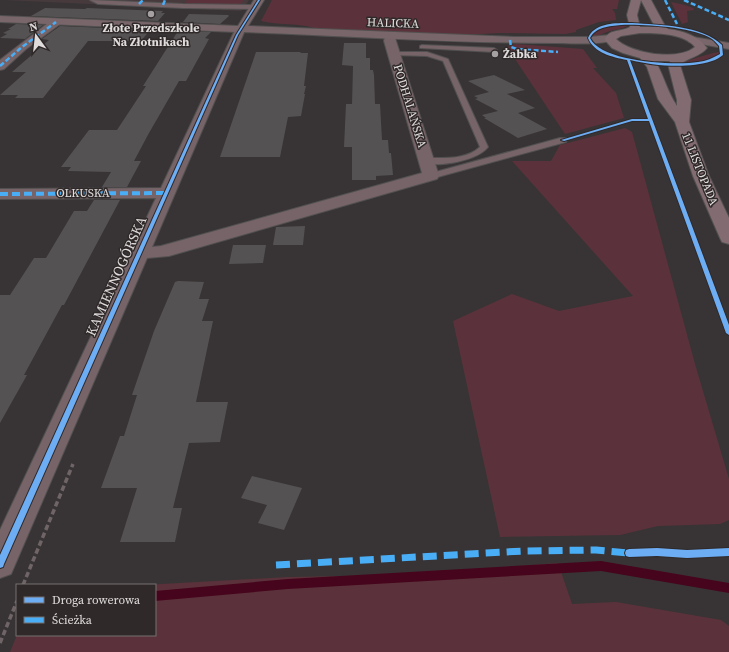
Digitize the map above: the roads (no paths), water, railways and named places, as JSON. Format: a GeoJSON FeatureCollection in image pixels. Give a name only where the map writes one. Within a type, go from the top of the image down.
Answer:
{"type":"FeatureCollection","features":[{"type":"Feature","properties":{"kind":"main road"},"geometry":{"type":"LineString","coordinates":[[632,30],[635,28],[632,15],[636,0]]}},
{"type":"Feature","properties":{"kind":"main road"},"geometry":{"type":"LineString","coordinates":[[646,0],[652,10],[657,25],[665,32]]}},
{"type":"Feature","properties":{"kind":"main road"},"geometry":{"type":"LineString","coordinates":[[632,30],[665,32],[693,40],[699,44],[700,50],[697,53],[686,56],[670,58],[644,56],[613,42],[618,33],[632,30]]}},
{"type":"Feature","properties":{"kind":"main road","name":"11 LISTOPADA"},"geometry":{"type":"LineString","coordinates":[[644,56],[653,66],[665,99],[682,122],[701,176],[729,238]]}},
{"type":"Feature","properties":{"kind":"main road","name":"11 LISTOPADA"},"geometry":{"type":"LineString","coordinates":[[682,122],[684,100],[674,64],[686,56]]}},
{"type":"Feature","properties":{"kind":"street","name":"KAMIENNOGÓRSKA"},"geometry":{"type":"LineString","coordinates":[[0,564],[240,30],[257,3]]}},
{"type":"Feature","properties":{"kind":"street","name":"HALICKA"},"geometry":{"type":"LineString","coordinates":[[0,19],[390,36],[613,42]]}},
{"type":"Feature","properties":{"kind":"street"},"geometry":{"type":"LineString","coordinates":[[0,66],[22,47],[56,22]]}},
{"type":"Feature","properties":{"kind":"street","name":"PODHALAŃSKA"},"geometry":{"type":"LineString","coordinates":[[390,36],[390,41],[428,168]]}},
{"type":"Feature","properties":{"kind":"street"},"geometry":{"type":"LineString","coordinates":[[693,40],[729,46]]}},
{"type":"Feature","properties":{"kind":"street"},"geometry":{"type":"LineString","coordinates":[[700,50],[729,50]]}},
{"type":"Feature","properties":{"kind":"street"},"geometry":{"type":"LineString","coordinates":[[140,253],[162,252],[428,168]]}},
{"type":"Feature","properties":{"kind":"street","name":"OLKUSKA"},"geometry":{"type":"LineString","coordinates":[[0,194],[166,193]]}},
{"type":"Feature","properties":{"kind":"lane"},"geometry":{"type":"LineString","coordinates":[[93,0],[98,2],[183,6],[257,3]]}},
{"type":"Feature","properties":{"kind":"lane"},"geometry":{"type":"LineString","coordinates":[[408,54],[412,48],[420,47],[494,50]]}},
{"type":"Feature","properties":{"kind":"lane"},"geometry":{"type":"LineString","coordinates":[[394,54],[430,54],[446,60],[484,147],[482,151],[475,154],[428,168]]}},
{"type":"Feature","properties":{"kind":"lane"},"geometry":{"type":"LineString","coordinates":[[428,168],[563,140]]}},
{"type":"Feature","properties":{"kind":"waterway"},"geometry":{"type":"LineString","coordinates":[[156,596],[288,584],[601,566],[729,588]]}},
{"type":"Feature","properties":{"kind":"place","name":"Złote Przedszkole Na Złotnikach"},"geometry":{"type":"Point","coordinates":[151,14]}},
{"type":"Feature","properties":{"kind":"place","name":"Żabka"},"geometry":{"type":"Point","coordinates":[495,54]}}]}
